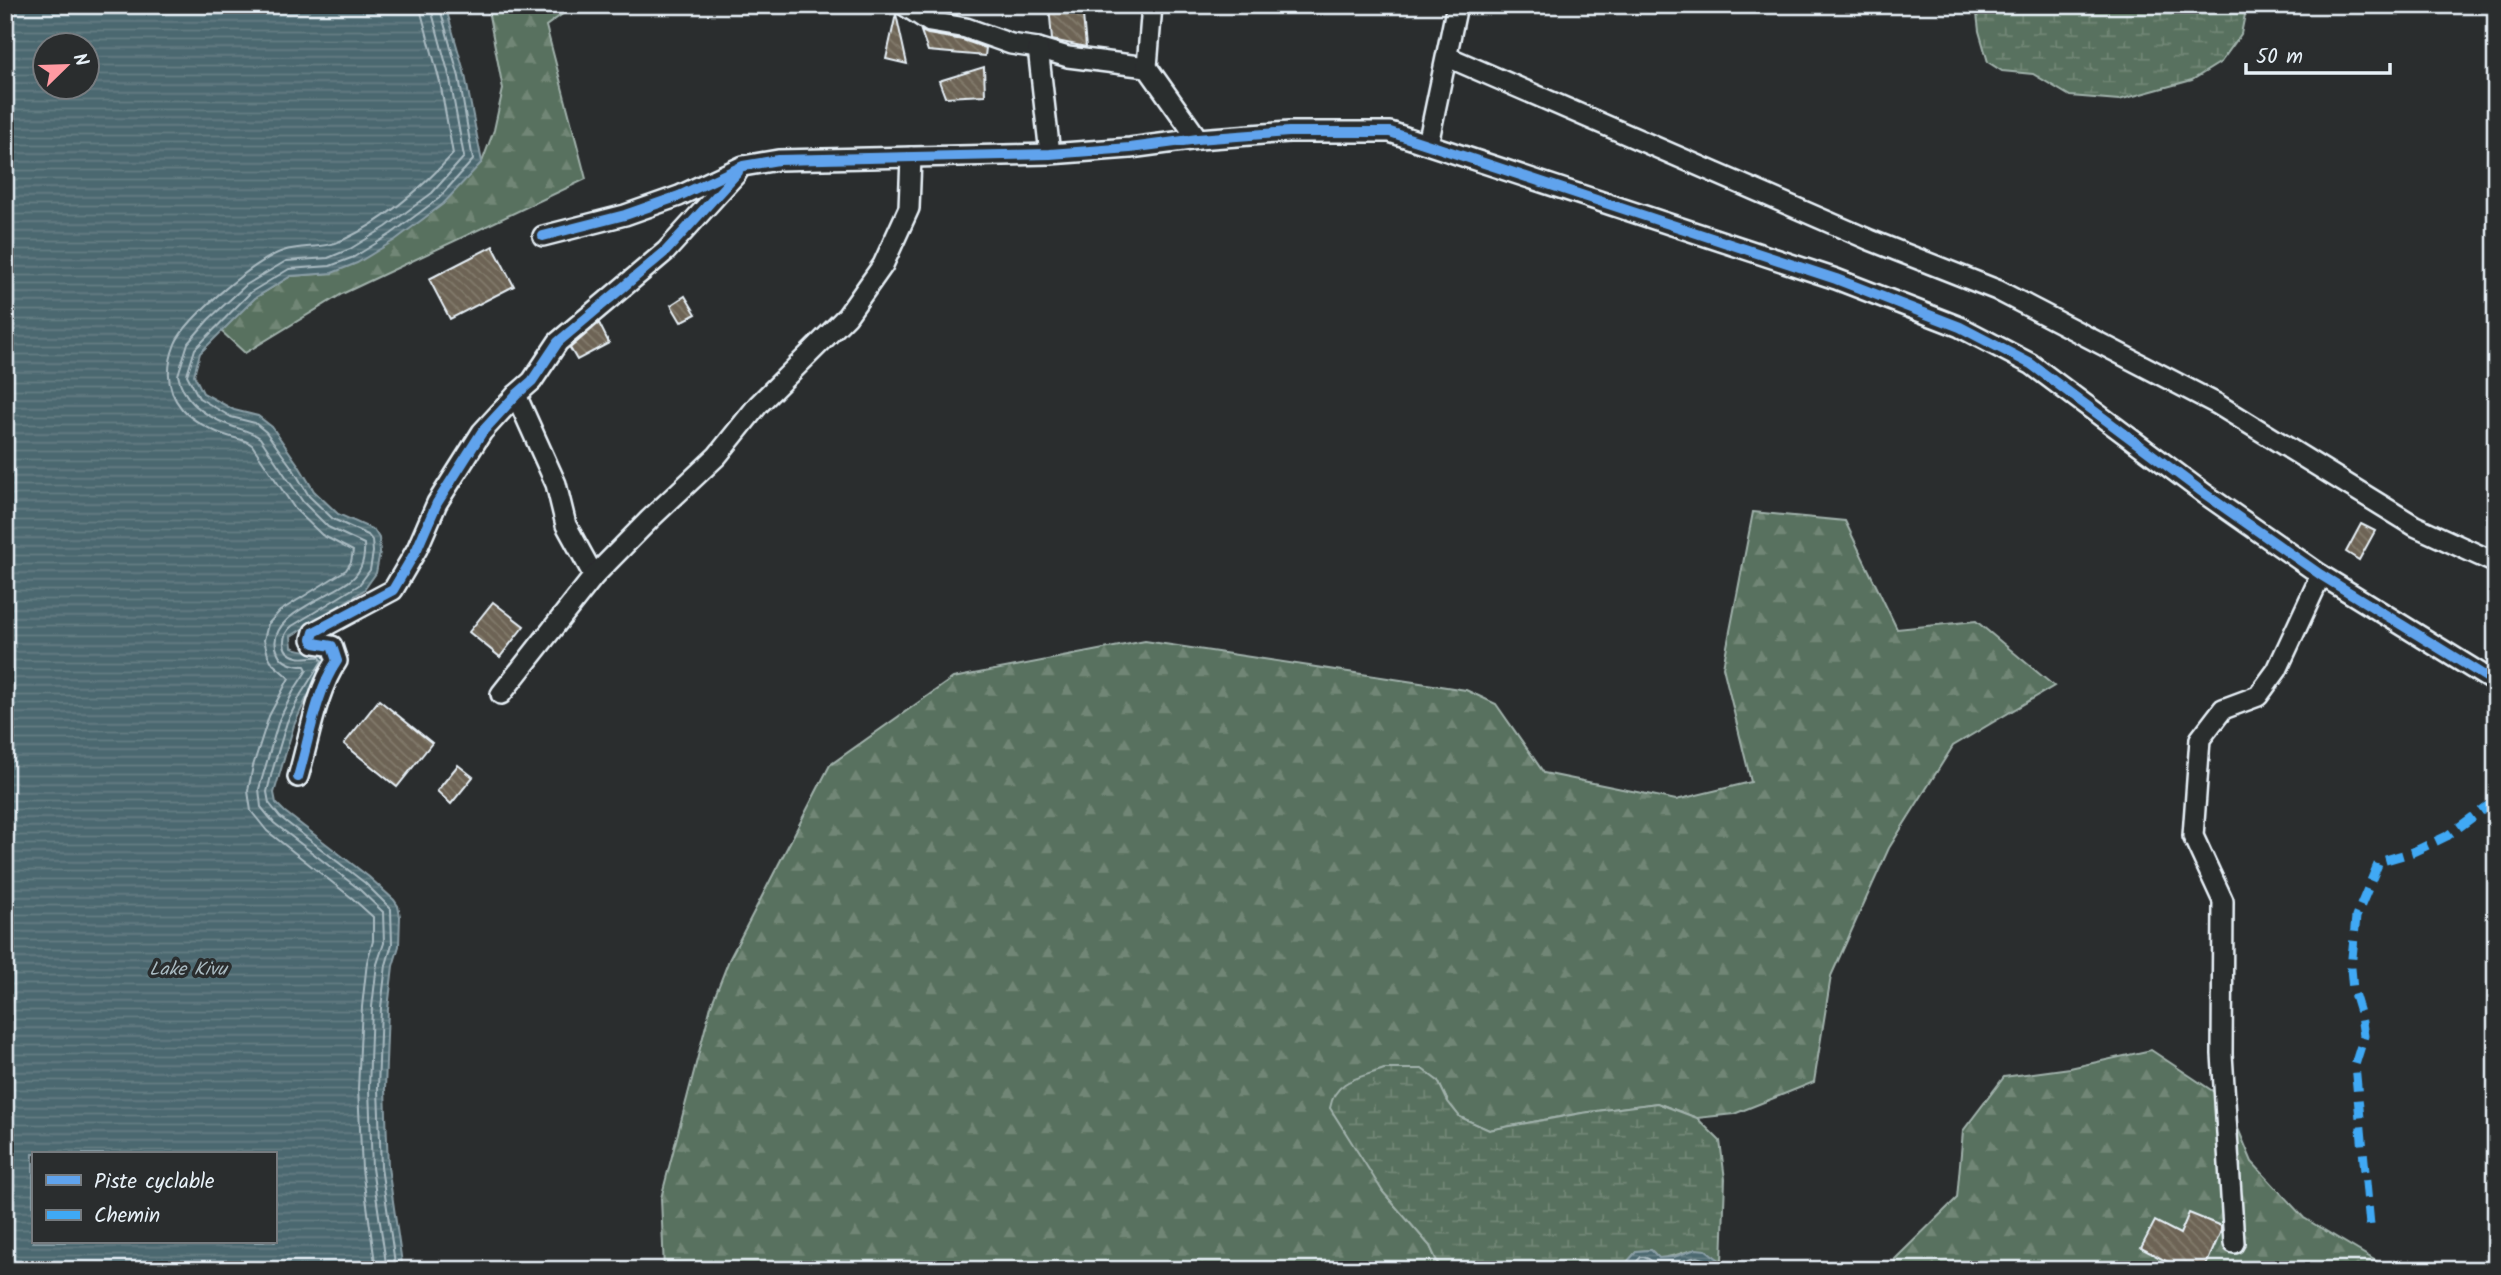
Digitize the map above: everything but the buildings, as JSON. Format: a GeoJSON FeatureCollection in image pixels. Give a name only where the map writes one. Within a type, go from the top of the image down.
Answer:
{"type":"FeatureCollection","features":[{"type":"Feature","properties":{"kind":"street"},"geometry":{"type":"LineString","coordinates":[[904,5],[930,22],[966,28],[1011,44],[1038,48],[1068,57],[1147,67]]}},
{"type":"Feature","properties":{"kind":"street"},"geometry":{"type":"LineString","coordinates":[[1152,5],[1147,67],[1198,139]]}},
{"type":"Feature","properties":{"kind":"street"},"geometry":{"type":"LineString","coordinates":[[1428,144],[1457,5]]}},
{"type":"Feature","properties":{"kind":"street"},"geometry":{"type":"LineString","coordinates":[[1038,48],[1050,154]]}},
{"type":"Feature","properties":{"kind":"street"},"geometry":{"type":"LineString","coordinates":[[1448,57],[1870,240],[1997,290],[2217,404],[2415,526],[2496,563]]}},
{"type":"Feature","properties":{"kind":"street"},"geometry":{"type":"LineString","coordinates":[[543,236],[625,215],[679,196],[743,166],[800,158],[1050,154],[1130,149],[1198,139],[1289,132],[1390,132],[1836,279],[1960,327],[2031,364],[2205,494],[2321,575],[2496,683]]}},
{"type":"Feature","properties":{"kind":"street"},"geometry":{"type":"LineString","coordinates":[[501,694],[594,576],[717,456],[758,405],[847,316],[883,265],[909,208],[911,158]]}},
{"type":"Feature","properties":{"kind":"street"},"geometry":{"type":"LineString","coordinates":[[298,777],[322,691],[331,667],[337,661],[332,646],[314,643],[314,632],[393,590],[417,549],[437,503],[482,432],[532,381],[558,342],[666,251],[743,166]]}},
{"type":"Feature","properties":{"kind":"street"},"geometry":{"type":"LineString","coordinates":[[516,395],[556,484],[566,525],[594,576]]}},
{"type":"Feature","properties":{"kind":"street"},"geometry":{"type":"LineString","coordinates":[[2234,1243],[2222,1055],[2223,901],[2193,836],[2200,739],[2223,709],[2258,696],[2277,670],[2321,575]]}},
{"type":"Feature","properties":{"kind":"green space"},"geometry":{"type":"Polygon","coordinates":[[[487,5],[575,5],[546,26],[586,179],[342,294],[245,353],[220,330],[255,298],[291,276],[332,273],[463,181],[482,162],[494,130],[503,89],[487,5]]]}},
{"type":"Feature","properties":{"kind":"green space"},"geometry":{"type":"Polygon","coordinates":[[[1976,5],[2247,5],[2241,34],[2221,62],[2192,80],[2119,100],[2070,96],[2033,74],[2002,71],[1988,62],[1979,31],[1976,5]]]}},
{"type":"Feature","properties":{"kind":"green space"},"geometry":{"type":"Polygon","coordinates":[[[1753,512],[1845,521],[1897,629],[1976,621],[2054,686],[1953,746],[1889,848],[1831,976],[1814,1082],[1734,1114],[1697,1118],[1657,1103],[1489,1130],[1460,1117],[1448,1102],[1438,1081],[1366,1162],[1383,1192],[1430,1246],[1441,1270],[664,1270],[661,1198],[711,1006],[729,960],[830,765],[953,678],[1145,641],[1466,690],[1496,704],[1544,773],[1676,800],[1751,782],[1723,667],[1753,512]]]}},
{"type":"Feature","properties":{"kind":"green space"},"geometry":{"type":"Polygon","coordinates":[[[2151,1050],[2226,1100],[2252,1162],[2304,1218],[2391,1270],[1893,1270],[1895,1259],[1957,1198],[1963,1131],[2004,1077],[2070,1068],[2151,1050]]]}},
{"type":"Feature","properties":{"kind":"green space"},"geometry":{"type":"Polygon","coordinates":[[[1384,1069],[1422,1069],[1438,1081],[1448,1102],[1460,1117],[1489,1130],[1657,1103],[1697,1118],[1720,1141],[1725,1179],[1722,1262],[1704,1251],[1691,1250],[1659,1258],[1651,1250],[1637,1251],[1620,1270],[1441,1270],[1430,1246],[1383,1192],[1330,1108],[1333,1098],[1343,1085],[1384,1069]]]}},
{"type":"Feature","properties":{"kind":"water","name":"Lake Kivu"},"geometry":{"type":"Polygon","coordinates":[[[5,5],[445,5],[465,75],[482,162],[443,204],[395,240],[357,263],[332,273],[291,276],[255,298],[200,353],[194,375],[203,393],[234,410],[258,416],[272,427],[314,491],[338,514],[374,530],[379,538],[380,552],[376,573],[364,590],[291,636],[292,647],[296,649],[330,653],[321,678],[307,697],[294,725],[274,793],[276,803],[285,812],[369,877],[398,906],[399,946],[393,966],[388,1009],[385,1089],[388,1167],[403,1270],[5,1270],[5,5]]]}},
{"type":"Feature","properties":{"kind":"water"},"geometry":{"type":"Polygon","coordinates":[[[1696,1249],[1706,1250],[1732,1270],[1620,1270],[1637,1251],[1651,1250],[1659,1258],[1674,1257],[1696,1249]]]}},
{"type":"Feature","properties":{"kind":"marked path"},"geometry":{"type":"LineString","coordinates":[[2370,1225],[2355,1065],[2364,1036],[2353,990],[2351,968],[2356,917],[2379,862],[2413,852],[2447,836],[2496,800]]}},
{"type":"Feature","properties":{"kind":"cycle path"},"geometry":{"type":"LineString","coordinates":[[543,236],[625,215],[679,196],[743,166],[778,160],[1050,154],[1289,132],[1390,132],[1836,279],[1960,327],[2031,364],[2205,494],[2321,575],[2496,683]]}},
{"type":"Feature","properties":{"kind":"cycle path"},"geometry":{"type":"LineString","coordinates":[[298,777],[318,701],[337,661],[332,646],[314,643],[314,632],[393,590],[417,549],[437,503],[482,432],[532,381],[558,342],[666,251],[738,172]]}}]}
